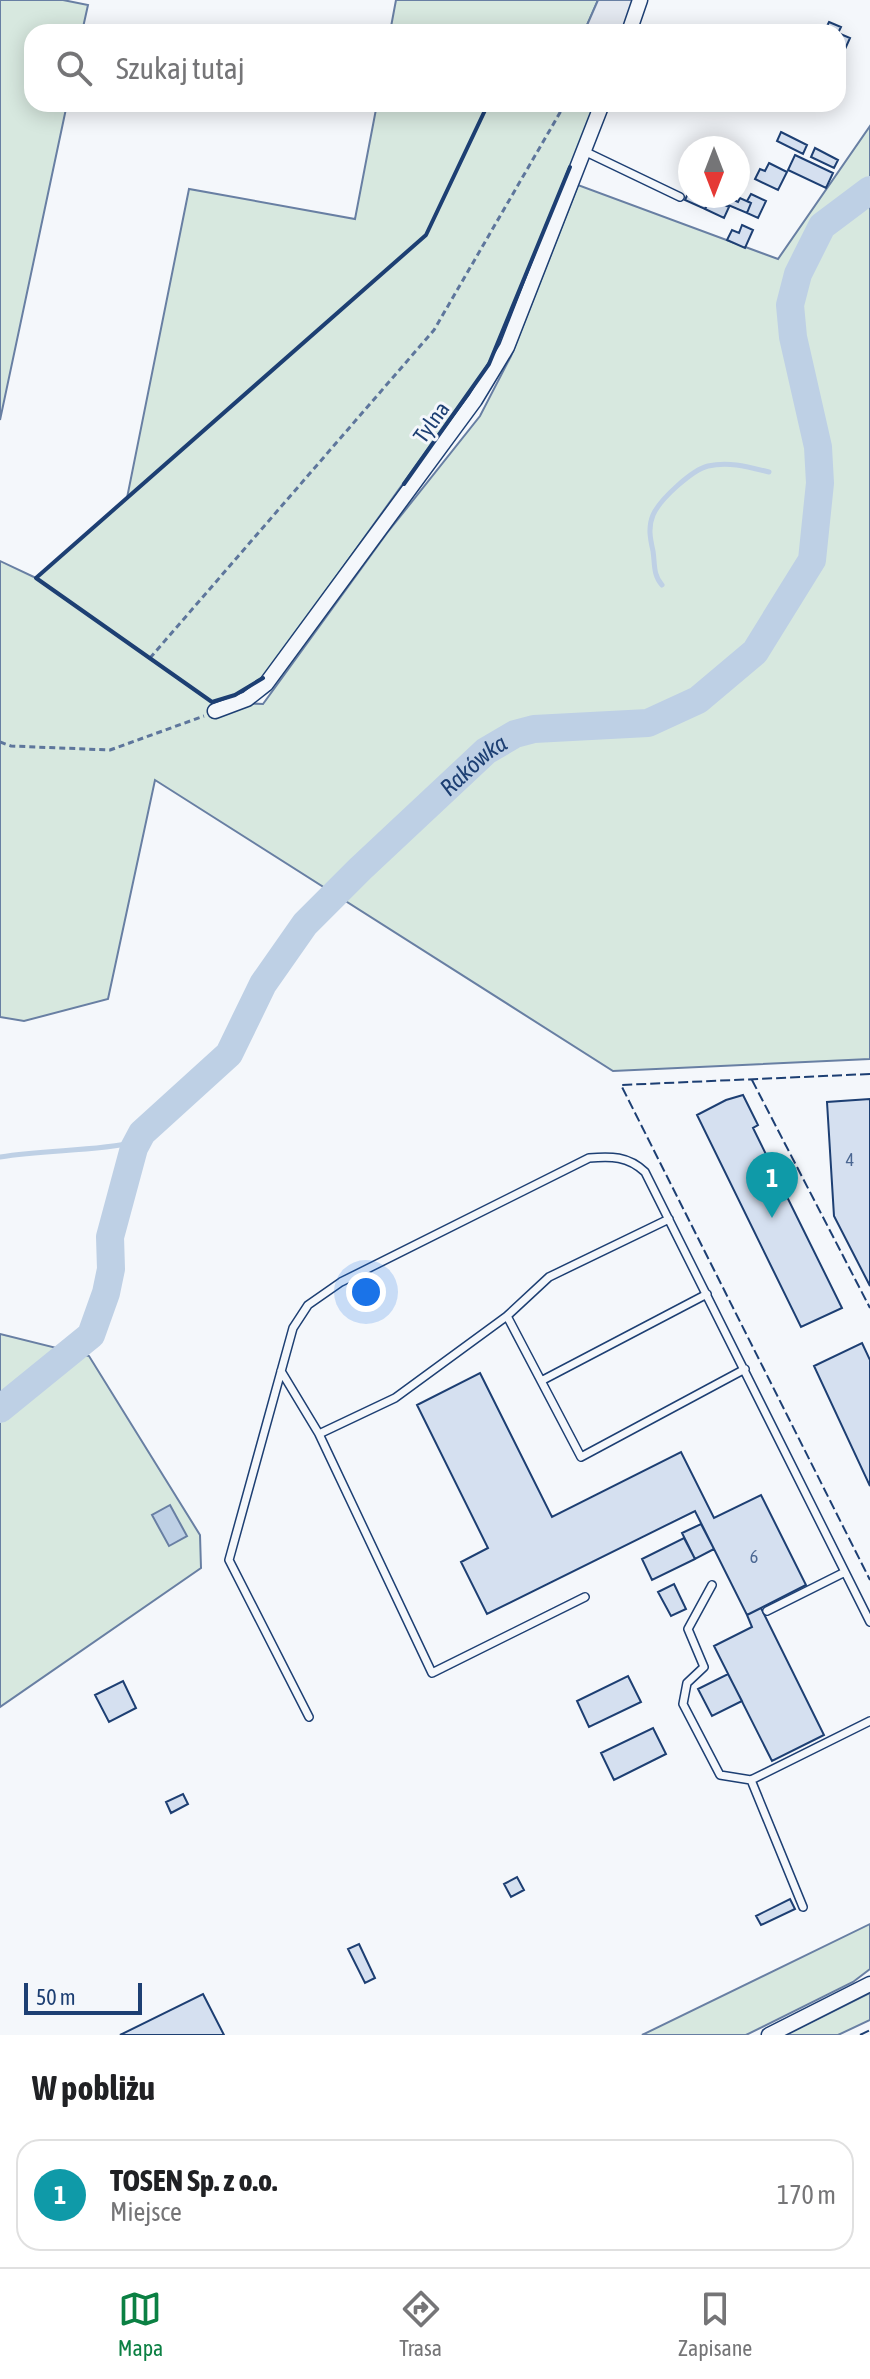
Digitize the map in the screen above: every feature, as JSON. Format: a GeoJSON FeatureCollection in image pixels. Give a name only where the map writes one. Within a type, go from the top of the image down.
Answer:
{"type":"FeatureCollection","features":[{"type":"Feature","properties":{"kind":"street"},"geometry":{"type":"LineString","coordinates":[[632,24],[640,0]]}},
{"type":"Feature","properties":{"kind":"street","name":"Tylna"},"geometry":{"type":"LineString","coordinates":[[215,711],[247,699],[266,684],[475,400],[507,347],[599,112]]}},
{"type":"Feature","properties":{"kind":"street"},"geometry":{"type":"LineString","coordinates":[[769,2035],[870,1984]]}},
{"type":"Feature","properties":{"kind":"lane"},"geometry":{"type":"LineString","coordinates":[[584,151],[678,196]]}},
{"type":"Feature","properties":{"kind":"lane"},"geometry":{"type":"LineString","coordinates":[[309,1717],[229,1560],[293,1328],[308,1305],[341,1282],[589,1158],[612,1156],[635,1162],[645,1172],[870,1622]]}},
{"type":"Feature","properties":{"kind":"lane"},"geometry":{"type":"LineString","coordinates":[[319,1434],[395,1398],[507,1316],[549,1277],[669,1219]]}},
{"type":"Feature","properties":{"kind":"lane"},"geometry":{"type":"LineString","coordinates":[[541,1381],[707,1294]]}},
{"type":"Feature","properties":{"kind":"lane"},"geometry":{"type":"LineString","coordinates":[[507,1316],[581,1457],[745,1369]]}},
{"type":"Feature","properties":{"kind":"lane"},"geometry":{"type":"LineString","coordinates":[[281,1371],[319,1434],[432,1673],[585,1597]]}},
{"type":"Feature","properties":{"kind":"lane"},"geometry":{"type":"LineString","coordinates":[[767,1611],[845,1572]]}},
{"type":"Feature","properties":{"kind":"lane"},"geometry":{"type":"LineString","coordinates":[[712,1585],[688,1629],[704,1667],[687,1683],[683,1704],[720,1775],[751,1780],[870,1721]]}},
{"type":"Feature","properties":{"kind":"lane"},"geometry":{"type":"LineString","coordinates":[[751,1780],[803,1907]]}},
{"type":"Feature","properties":{"kind":"path"},"geometry":{"type":"LineString","coordinates":[[150,658],[434,330],[560,112]]}},
{"type":"Feature","properties":{"kind":"path"},"geometry":{"type":"LineString","coordinates":[[0,742],[11,746],[110,750],[215,711]]}},
{"type":"Feature","properties":{"kind":"shaded area"},"geometry":{"type":"Polygon","coordinates":[[[0,0],[63,0],[88,5],[84,24],[24,24],[24,112],[65,112],[0,420],[0,0]]]}},
{"type":"Feature","properties":{"kind":"shaded area"},"geometry":{"type":"Polygon","coordinates":[[[396,0],[598,0],[588,24],[392,24],[396,0]]]}},
{"type":"Feature","properties":{"kind":"shaded area"},"geometry":{"type":"Polygon","coordinates":[[[598,0],[640,0],[632,24],[588,24],[598,0]]]}},
{"type":"Feature","properties":{"kind":"shaded area"},"geometry":{"type":"Polygon","coordinates":[[[375,112],[593,112],[489,364],[264,677],[235,695],[215,702],[263,704],[387,533],[480,416],[511,356],[578,185],[778,259],[870,126],[870,1059],[613,1071],[155,780],[108,999],[24,1021],[0,1017],[0,561],[36,578],[127,498],[189,189],[355,219],[375,112]]]}},
{"type":"Feature","properties":{"kind":"shaded area"},"geometry":{"type":"Polygon","coordinates":[[[0,1334],[89,1356],[200,1535],[201,1568],[0,1707],[0,1334]]]}},
{"type":"Feature","properties":{"kind":"shaded area"},"geometry":{"type":"Polygon","coordinates":[[[870,1924],[870,1969],[853,1982],[746,2035],[642,2035],[870,1924]]]}},
{"type":"Feature","properties":{"kind":"shaded area"},"geometry":{"type":"Polygon","coordinates":[[[870,1993],[870,2020],[838,2035],[786,2035],[870,1993]]]}},
{"type":"Feature","properties":{"kind":"water"},"geometry":{"type":"Polygon","coordinates":[[[170,1505],[187,1536],[169,1546],[152,1515],[170,1505]]]}},
{"type":"Feature","properties":{"kind":"building"},"geometry":{"type":"Polygon","coordinates":[[[781,132],[807,145],[803,154],[777,141],[781,132]]]}},
{"type":"Feature","properties":{"kind":"building"},"geometry":{"type":"Polygon","coordinates":[[[815,148],[838,160],[834,168],[811,157],[815,148]]]}},
{"type":"Feature","properties":{"kind":"building"},"geometry":{"type":"Polygon","coordinates":[[[795,155],[833,173],[826,188],[788,170],[795,155]]]}},
{"type":"Feature","properties":{"kind":"building"},"geometry":{"type":"Polygon","coordinates":[[[769,163],[787,172],[778,190],[755,179],[760,169],[765,171],[769,163]]]}},
{"type":"Feature","properties":{"kind":"building"},"geometry":{"type":"Polygon","coordinates":[[[750,196],[766,201],[758,218],[747,213],[750,196]]]}},
{"type":"Feature","properties":{"kind":"building"},"geometry":{"type":"Polygon","coordinates":[[[706,208],[729,208],[724,218],[706,208]]]}},
{"type":"Feature","properties":{"kind":"building"},"geometry":{"type":"Polygon","coordinates":[[[742,225],[753,230],[745,248],[727,240],[732,230],[739,233],[742,225]]]}},
{"type":"Feature","properties":{"kind":"building"},"geometry":{"type":"Polygon","coordinates":[[[743,1095],[758,1125],[753,1128],[842,1308],[801,1327],[697,1115],[743,1095]]]}},
{"type":"Feature","properties":{"kind":"building"},"geometry":{"type":"Polygon","coordinates":[[[870,1099],[870,1286],[834,1216],[827,1102],[870,1099]]]}},
{"type":"Feature","properties":{"kind":"building"},"geometry":{"type":"Polygon","coordinates":[[[862,1343],[870,1360],[870,1486],[814,1366],[862,1343]]]}},
{"type":"Feature","properties":{"kind":"building"},"geometry":{"type":"Polygon","coordinates":[[[480,1373],[552,1517],[681,1452],[714,1518],[761,1495],[806,1585],[747,1615],[695,1511],[487,1614],[461,1562],[488,1548],[417,1405],[480,1373]]]}},
{"type":"Feature","properties":{"kind":"building"},"geometry":{"type":"Polygon","coordinates":[[[701,1524],[714,1549],[695,1559],[682,1533],[701,1524]]]}},
{"type":"Feature","properties":{"kind":"building"},"geometry":{"type":"Polygon","coordinates":[[[684,1538],[695,1559],[652,1580],[642,1559],[684,1538]]]}},
{"type":"Feature","properties":{"kind":"building"},"geometry":{"type":"Polygon","coordinates":[[[674,1584],[686,1609],[671,1616],[658,1592],[674,1584]]]}},
{"type":"Feature","properties":{"kind":"building"},"geometry":{"type":"Polygon","coordinates":[[[761,1608],[824,1735],[772,1761],[714,1646],[752,1627],[747,1615],[761,1608]]]}},
{"type":"Feature","properties":{"kind":"building"},"geometry":{"type":"Polygon","coordinates":[[[728,1674],[742,1701],[712,1716],[698,1689],[728,1674]]]}},
{"type":"Feature","properties":{"kind":"building"},"geometry":{"type":"Polygon","coordinates":[[[628,1676],[641,1702],[589,1727],[577,1701],[628,1676]]]}},
{"type":"Feature","properties":{"kind":"building"},"geometry":{"type":"Polygon","coordinates":[[[123,1681],[136,1708],[109,1722],[95,1695],[123,1681]]]}},
{"type":"Feature","properties":{"kind":"building"},"geometry":{"type":"Polygon","coordinates":[[[653,1728],[666,1754],[614,1780],[601,1753],[653,1728]]]}},
{"type":"Feature","properties":{"kind":"building"},"geometry":{"type":"Polygon","coordinates":[[[183,1794],[188,1804],[171,1813],[166,1802],[183,1794]]]}},
{"type":"Feature","properties":{"kind":"building"},"geometry":{"type":"Polygon","coordinates":[[[517,1877],[524,1890],[511,1897],[504,1884],[517,1877]]]}},
{"type":"Feature","properties":{"kind":"building"},"geometry":{"type":"Polygon","coordinates":[[[790,1899],[795,1909],[761,1925],[756,1916],[790,1899]]]}},
{"type":"Feature","properties":{"kind":"building"},"geometry":{"type":"Polygon","coordinates":[[[359,1944],[375,1978],[365,1983],[348,1949],[359,1944]]]}},
{"type":"Feature","properties":{"kind":"building"},"geometry":{"type":"Polygon","coordinates":[[[203,1994],[224,2035],[120,2035],[203,1994]]]}},
{"type":"Feature","properties":{"kind":"waterway","name":"Rakówka"},"geometry":{"type":"LineString","coordinates":[[0,1409],[91,1335],[106,1293],[111,1269],[110,1237],[134,1148],[142,1133],[229,1054],[263,984],[305,924],[486,751],[515,734],[534,729],[648,723],[698,700],[755,652],[812,560],[820,483],[818,447],[793,337],[790,305],[798,274],[822,226],[870,190]]}},
{"type":"Feature","properties":{"kind":"waterway"},"geometry":{"type":"LineString","coordinates":[[662,585],[656,573],[650,528],[653,515],[669,494],[685,479],[708,466],[731,464],[769,472]]}},
{"type":"Feature","properties":{"kind":"waterway"},"geometry":{"type":"LineString","coordinates":[[0,1157],[137,1142]]}},
{"type":"Feature","properties":{"kind":"fence"},"geometry":{"type":"LineString","coordinates":[[870,1074],[621,1085],[870,1580]]}},
{"type":"Feature","properties":{"kind":"fence"},"geometry":{"type":"LineString","coordinates":[[752,1080],[870,1308]]}},
{"type":"Feature","properties":{"kind":"fence"},"geometry":{"type":"LineString","coordinates":[[860,2035],[870,2030]]}},
{"type":"Feature","properties":{"kind":"wall"},"geometry":{"type":"LineString","coordinates":[[263,678],[235,695],[212,702],[36,578],[426,235],[484,112]]}},
{"type":"Feature","properties":{"kind":"wall"},"geometry":{"type":"LineString","coordinates":[[404,484],[489,364],[570,167]]}},
{"type":"Feature","properties":{"kind":"place","name":"TOSEN Sp. z o.o."},"geometry":{"type":"Point","coordinates":[772,1218]}}]}
